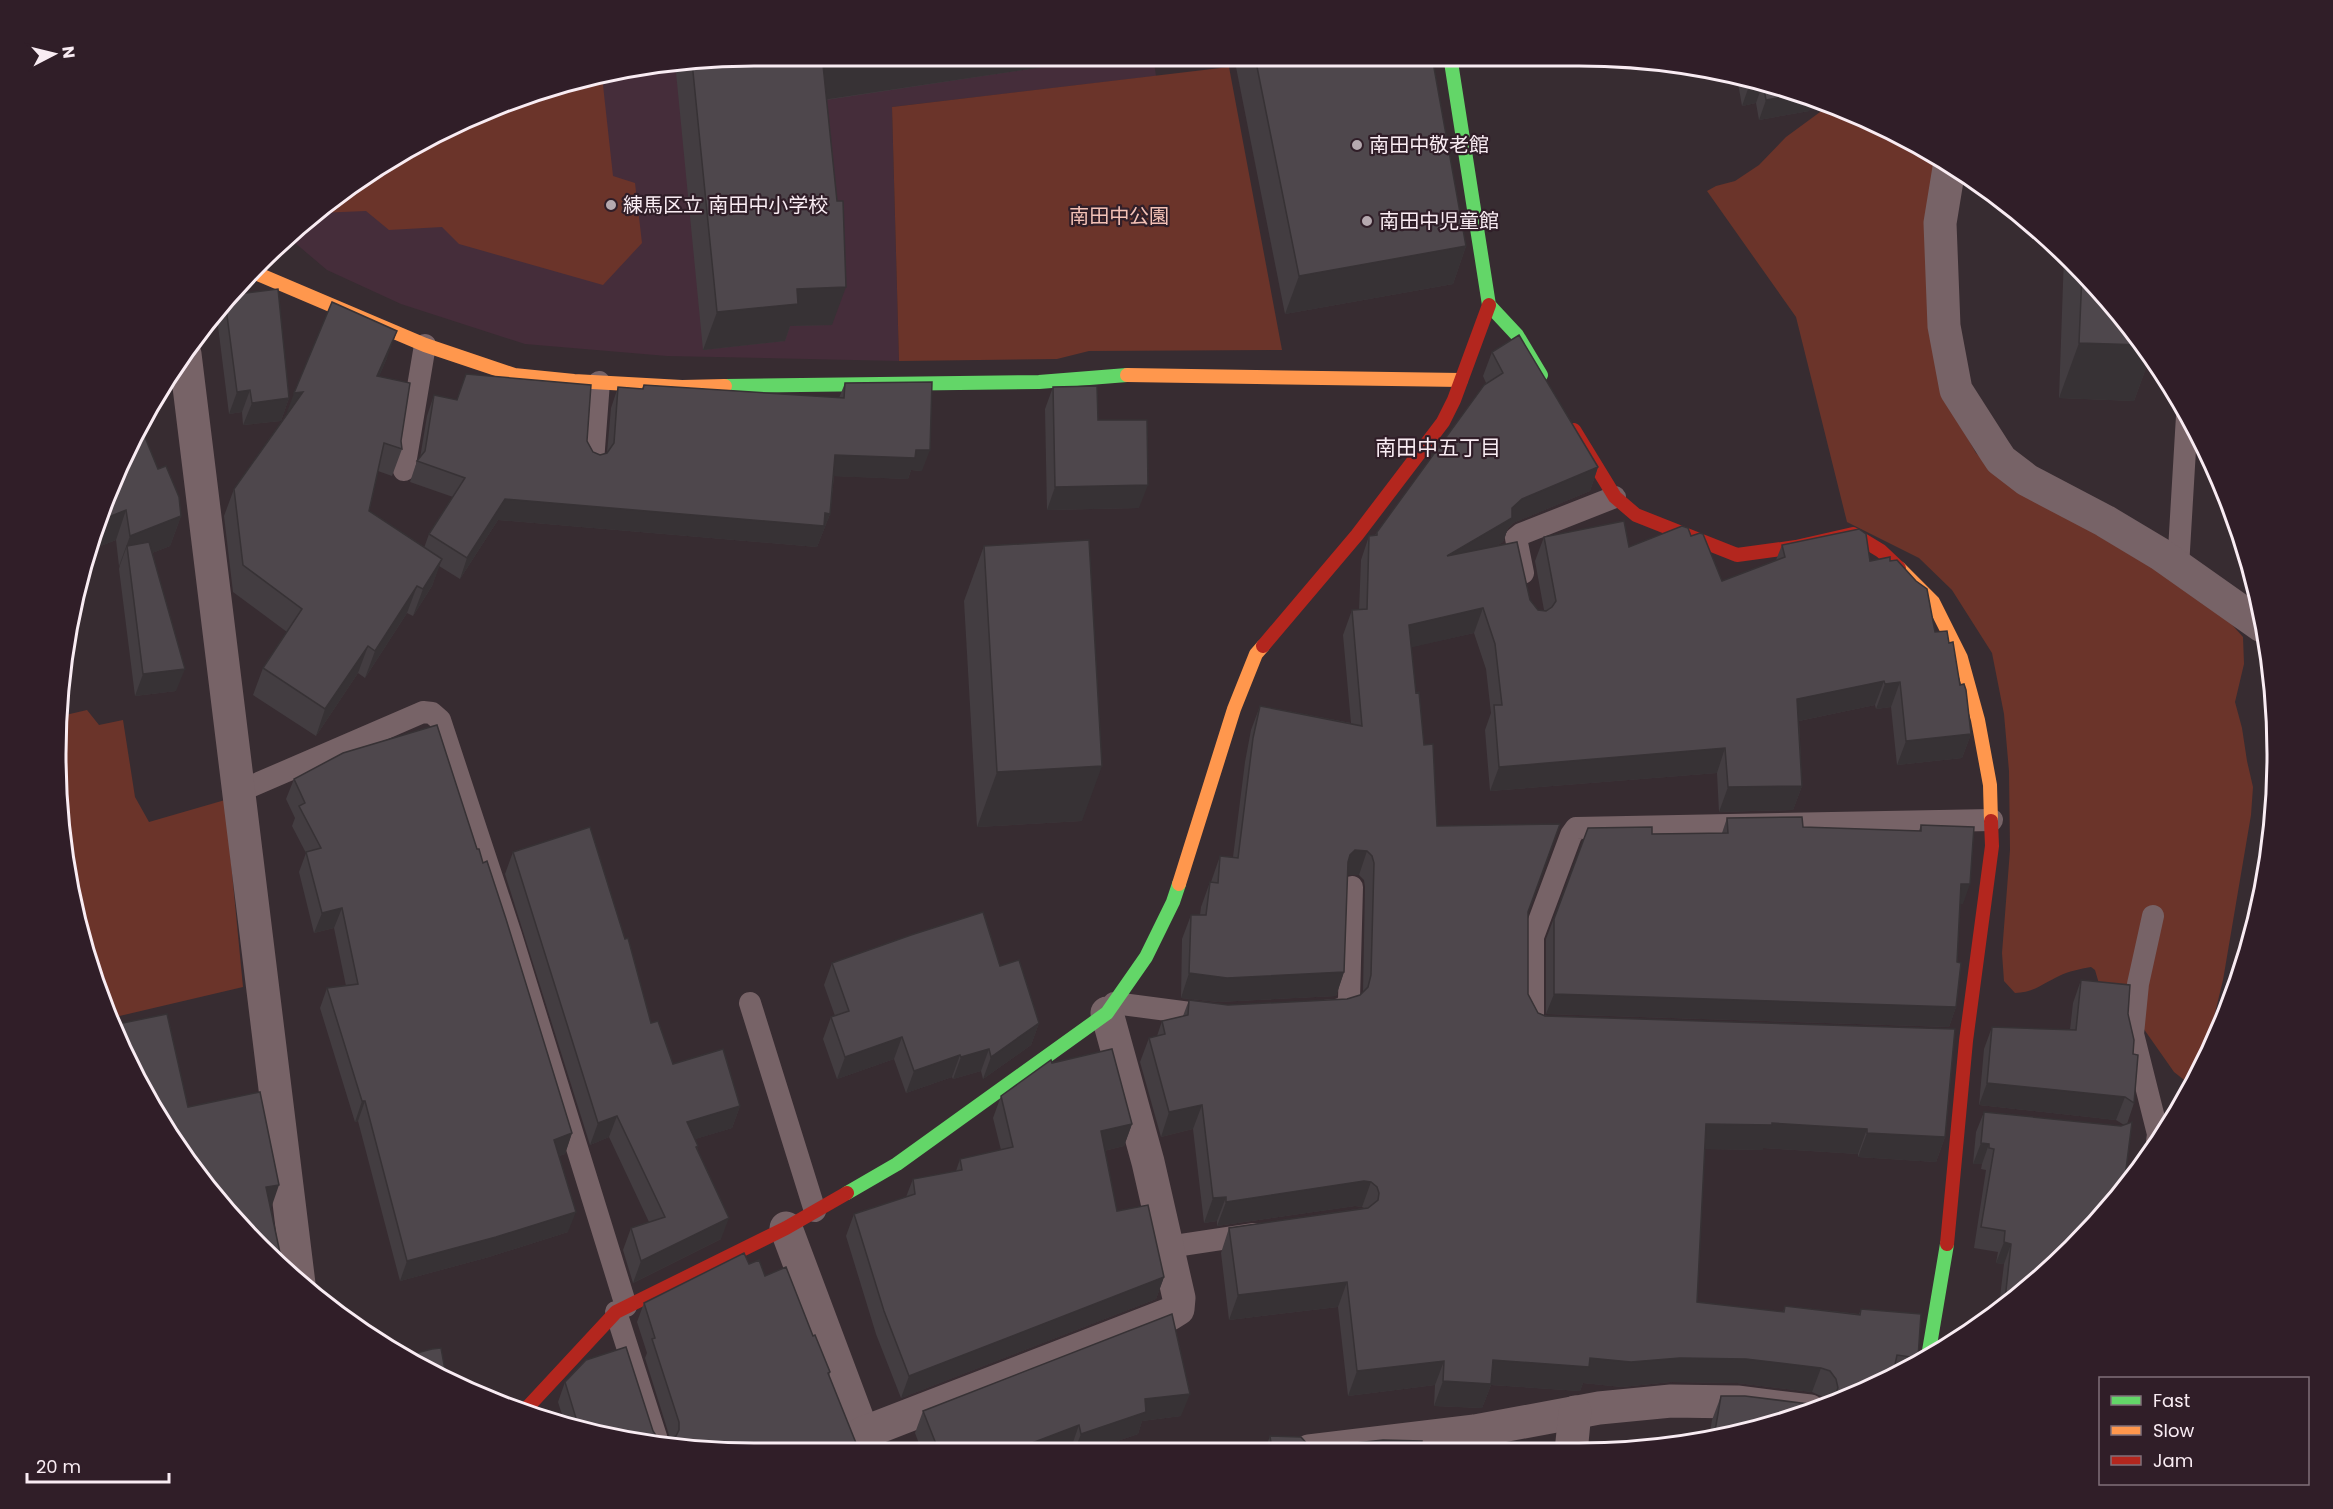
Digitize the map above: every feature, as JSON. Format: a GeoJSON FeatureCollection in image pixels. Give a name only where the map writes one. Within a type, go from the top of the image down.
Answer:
{"type":"FeatureCollection","features":[{"type":"Feature","properties":{"kind":"street"},"geometry":{"type":"LineString","coordinates":[[530,1405],[621,1309],[786,1228],[897,1164],[1110,1008],[1146,957],[1173,902],[1234,710],[1256,654],[1357,535],[1443,422],[1489,305],[1452,66]]}},
{"type":"Feature","properties":{"kind":"street"},"geometry":{"type":"LineString","coordinates":[[1947,173],[1940,224],[1944,326],[1956,390],[2001,460],[2027,480],[2104,520],[2178,567],[2254,622]]}},
{"type":"Feature","properties":{"kind":"street"},"geometry":{"type":"LineString","coordinates":[[261,275],[425,345],[514,375],[682,387],[1039,382],[1126,375],[1461,381]]}},
{"type":"Feature","properties":{"kind":"street"},"geometry":{"type":"LineString","coordinates":[[1489,305],[1517,335],[1551,392]]}},
{"type":"Feature","properties":{"kind":"street"},"geometry":{"type":"LineString","coordinates":[[186,366],[297,1268]]}},
{"type":"Feature","properties":{"kind":"street"},"geometry":{"type":"LineString","coordinates":[[1568,420],[1615,497],[1636,515],[1737,555],[1796,547],[1853,534],[1881,551],[1933,602],[1961,658],[1978,720],[1990,785],[1992,846],[1966,1041],[1970,1118],[1930,1347]]}},
{"type":"Feature","properties":{"kind":"street"},"geometry":{"type":"LineString","coordinates":[[786,1228],[866,1441],[1178,1309],[1179,1298],[1110,1008]]}},
{"type":"Feature","properties":{"kind":"street"},"geometry":{"type":"LineString","coordinates":[[1370,1443],[1475,1431],[1575,1412],[1671,1401],[1737,1402],[1792,1409]]}},
{"type":"Feature","properties":{"kind":"street"},"geometry":{"type":"LineString","coordinates":[[1572,1443],[1575,1412]]}},
{"type":"Feature","properties":{"kind":"lane"},"geometry":{"type":"LineString","coordinates":[[404,470],[425,345]]}},
{"type":"Feature","properties":{"kind":"lane"},"geometry":{"type":"LineString","coordinates":[[593,462],[599,382]]}},
{"type":"Feature","properties":{"kind":"lane"},"geometry":{"type":"LineString","coordinates":[[2178,567],[2186,431]]}},
{"type":"Feature","properties":{"kind":"lane"},"geometry":{"type":"LineString","coordinates":[[1526,588],[1516,538],[1615,497]]}},
{"type":"Feature","properties":{"kind":"lane"},"geometry":{"type":"LineString","coordinates":[[238,792],[423,711],[432,713],[440,720],[511,935],[656,1436]]}},
{"type":"Feature","properties":{"kind":"lane"},"geometry":{"type":"LineString","coordinates":[[1569,1029],[1537,1027],[1533,1019],[1533,937],[1571,835],[1576,828],[1992,820]]}},
{"type":"Feature","properties":{"kind":"lane"},"geometry":{"type":"LineString","coordinates":[[1301,1012],[1337,1010],[1346,1006],[1349,999],[1352,887]]}},
{"type":"Feature","properties":{"kind":"lane"},"geometry":{"type":"LineString","coordinates":[[2153,916],[2138,984],[2133,1034],[2157,1128]]}},
{"type":"Feature","properties":{"kind":"lane"},"geometry":{"type":"LineString","coordinates":[[750,1003],[814,1211]]}},
{"type":"Feature","properties":{"kind":"lane"},"geometry":{"type":"LineString","coordinates":[[1110,1008],[1230,1016]]}},
{"type":"Feature","properties":{"kind":"lane"},"geometry":{"type":"LineString","coordinates":[[1942,1041],[1966,1041]]}},
{"type":"Feature","properties":{"kind":"lane"},"geometry":{"type":"LineString","coordinates":[[1167,1247],[1274,1231]]}},
{"type":"Feature","properties":{"kind":"shaded area","name":"練馬区立 南田中小学校"},"geometry":{"type":"Polygon","coordinates":[[[1155,66],[1156,76],[892,107],[899,361],[667,356],[525,344],[401,304],[327,270],[295,243],[335,208],[410,158],[450,137],[491,118],[576,89],[620,79],[709,67],[1155,66]]]}},
{"type":"Feature","properties":{"kind":"green space","name":"南田中公園"},"geometry":{"type":"Polygon","coordinates":[[[1229,67],[1282,350],[1089,351],[1057,359],[899,361],[892,107],[1229,67]]]}},
{"type":"Feature","properties":{"kind":"green space"},"geometry":{"type":"Polygon","coordinates":[[[603,83],[613,176],[635,183],[642,243],[603,285],[459,244],[442,227],[389,230],[366,211],[330,213],[410,158],[450,137],[491,118],[533,103],[603,83]]]}},
{"type":"Feature","properties":{"kind":"green space"},"geometry":{"type":"Polygon","coordinates":[[[1822,111],[1883,137],[1934,165],[1927,275],[1949,405],[1976,453],[2013,487],[2121,542],[2218,609],[2243,637],[2244,664],[2235,702],[2253,787],[2251,815],[2223,980],[2213,1023],[2185,1080],[2174,1072],[2141,1025],[2100,987],[2095,970],[2091,967],[2067,973],[2022,992],[2015,993],[2004,981],[2002,953],[2010,850],[2009,771],[2004,714],[1992,653],[1952,590],[1919,558],[1847,522],[1796,317],[1707,191],[1735,181],[1759,165],[1786,137],[1822,111]]]}},
{"type":"Feature","properties":{"kind":"green space"},"geometry":{"type":"Polygon","coordinates":[[[87,710],[99,725],[123,720],[135,797],[149,822],[225,800],[243,987],[117,1016],[89,933],[79,889],[67,800],[67,715],[87,710]]]}},
{"type":"Feature","properties":{"kind":"building"},"geometry":{"type":"Polygon","coordinates":[[[823,66],[837,201],[843,201],[846,287],[797,289],[798,304],[717,312],[693,69],[823,66]]]}},
{"type":"Feature","properties":{"kind":"building"},"geometry":{"type":"Polygon","coordinates":[[[1257,66],[1434,66],[1466,246],[1299,276],[1257,66]]]}},
{"type":"Feature","properties":{"kind":"building"},"geometry":{"type":"Polygon","coordinates":[[[1764,91],[1782,97],[1766,100],[1764,91]]]}},
{"type":"Feature","properties":{"kind":"building"},"geometry":{"type":"Polygon","coordinates":[[[2081,286],[2132,345],[2079,343],[2081,286]]]}},
{"type":"Feature","properties":{"kind":"building"},"geometry":{"type":"Polygon","coordinates":[[[278,289],[289,398],[252,403],[250,390],[237,392],[227,313],[244,293],[278,289]]]}},
{"type":"Feature","properties":{"kind":"building"},"geometry":{"type":"Polygon","coordinates":[[[332,302],[397,331],[377,376],[410,383],[401,441],[402,449],[384,443],[369,511],[442,559],[423,589],[417,586],[375,651],[368,646],[325,709],[263,668],[302,609],[243,565],[234,489],[303,392],[294,393],[332,302]]]}},
{"type":"Feature","properties":{"kind":"building"},"geometry":{"type":"Polygon","coordinates":[[[1519,335],[1598,467],[1522,499],[1512,508],[1512,518],[1447,556],[1517,542],[1530,600],[1538,610],[1546,611],[1556,601],[1544,537],[1624,521],[1629,547],[1682,526],[1688,528],[1691,536],[1703,534],[1722,581],[1785,557],[1782,545],[1859,529],[1866,534],[1870,561],[1890,557],[1890,561],[1897,560],[1916,581],[1927,589],[1935,632],[1947,631],[1949,643],[1953,642],[1960,685],[1964,684],[1966,690],[1971,734],[1906,741],[1900,682],[1885,684],[1884,681],[1797,699],[1802,786],[1728,787],[1725,748],[1499,767],[1494,705],[1502,705],[1495,644],[1483,608],[1409,625],[1424,745],[1433,744],[1437,826],[1560,824],[1528,912],[1528,994],[1538,1013],[1545,1016],[1955,1029],[1945,1137],[1867,1133],[1867,1129],[1772,1123],[1772,1125],[1706,1124],[1697,1302],[1784,1312],[1785,1306],[1860,1315],[1861,1309],[1921,1314],[1918,1353],[1911,1357],[1897,1355],[1895,1366],[1836,1393],[1838,1388],[1836,1379],[1830,1371],[1746,1359],[1680,1358],[1631,1362],[1590,1358],[1589,1367],[1493,1360],[1491,1384],[1443,1381],[1444,1361],[1357,1371],[1347,1282],[1238,1295],[1229,1228],[1368,1208],[1378,1200],[1377,1187],[1371,1182],[1364,1181],[1226,1202],[1226,1197],[1213,1198],[1202,1105],[1169,1112],[1149,1038],[1165,1034],[1162,1021],[1188,1015],[1189,1000],[1228,1005],[1347,999],[1360,995],[1368,987],[1371,975],[1374,863],[1367,851],[1355,850],[1348,862],[1344,972],[1227,978],[1189,973],[1191,915],[1206,915],[1210,882],[1218,883],[1220,856],[1238,858],[1253,738],[1260,706],[1362,726],[1352,610],[1367,609],[1369,536],[1377,535],[1484,385],[1503,373],[1492,352],[1519,335]]]}},
{"type":"Feature","properties":{"kind":"building"},"geometry":{"type":"Polygon","coordinates":[[[466,374],[591,385],[587,441],[593,452],[600,455],[607,453],[614,443],[618,387],[643,389],[644,385],[844,398],[845,383],[932,382],[930,450],[916,450],[915,458],[835,455],[830,514],[825,513],[824,526],[505,499],[467,558],[429,534],[465,478],[417,461],[425,451],[434,395],[457,400],[466,374]]]}},
{"type":"Feature","properties":{"kind":"building"},"geometry":{"type":"Polygon","coordinates":[[[1097,386],[1098,420],[1147,420],[1148,485],[1055,487],[1053,387],[1097,386]]]}},
{"type":"Feature","properties":{"kind":"building"},"geometry":{"type":"Polygon","coordinates":[[[144,436],[158,469],[166,466],[179,497],[181,516],[130,536],[126,510],[109,517],[118,491],[144,436]]]}},
{"type":"Feature","properties":{"kind":"building"},"geometry":{"type":"Polygon","coordinates":[[[1089,540],[1102,766],[997,772],[984,546],[1089,540]]]}},
{"type":"Feature","properties":{"kind":"building"},"geometry":{"type":"Polygon","coordinates":[[[149,542],[185,669],[143,674],[127,546],[149,542]]]}},
{"type":"Feature","properties":{"kind":"building"},"geometry":{"type":"Polygon","coordinates":[[[437,725],[477,849],[479,849],[483,863],[487,861],[572,1133],[554,1140],[576,1212],[407,1261],[365,1101],[362,1101],[327,988],[358,984],[342,908],[322,913],[306,852],[321,848],[299,806],[305,803],[294,779],[343,753],[437,725]]]}},
{"type":"Feature","properties":{"kind":"building"},"geometry":{"type":"Polygon","coordinates":[[[1802,817],[1803,827],[1921,831],[1921,825],[1974,827],[1970,884],[1961,884],[1957,962],[1961,963],[1956,1007],[1554,994],[1554,919],[1588,828],[1652,827],[1652,834],[1728,833],[1727,818],[1802,817]]]}},
{"type":"Feature","properties":{"kind":"building"},"geometry":{"type":"Polygon","coordinates":[[[590,827],[625,939],[628,938],[651,1023],[658,1021],[673,1064],[723,1049],[740,1106],[687,1122],[729,1218],[641,1261],[631,1228],[665,1217],[617,1116],[598,1123],[513,852],[590,827]]]}},
{"type":"Feature","properties":{"kind":"building"},"geometry":{"type":"Polygon","coordinates":[[[983,912],[1000,966],[1019,960],[1039,1023],[991,1057],[989,1049],[961,1057],[960,1055],[914,1071],[902,1037],[845,1057],[831,1017],[849,1011],[832,963],[983,912]]]}},
{"type":"Feature","properties":{"kind":"building"},"geometry":{"type":"Polygon","coordinates":[[[2081,980],[2130,985],[2128,1014],[2134,1040],[2133,1054],[2138,1055],[2134,1103],[2125,1097],[1987,1083],[1992,1027],[2076,1030],[2081,980]]]}},
{"type":"Feature","properties":{"kind":"building"},"geometry":{"type":"Polygon","coordinates":[[[167,1014],[188,1107],[260,1092],[279,1185],[266,1187],[280,1252],[208,1174],[182,1137],[158,1099],[121,1023],[167,1014]]]}},
{"type":"Feature","properties":{"kind":"building"},"geometry":{"type":"Polygon","coordinates":[[[1112,1049],[1132,1124],[1101,1131],[1117,1211],[1148,1205],[1164,1277],[909,1376],[884,1311],[854,1214],[915,1194],[913,1179],[962,1170],[960,1159],[1013,1147],[1001,1096],[1051,1060],[1052,1063],[1112,1049]]]}},
{"type":"Feature","properties":{"kind":"building"},"geometry":{"type":"Polygon","coordinates":[[[1984,1112],[2121,1126],[2132,1122],[2125,1174],[2065,1241],[2006,1295],[2011,1244],[2004,1242],[2005,1231],[1981,1227],[1994,1149],[1989,1148],[1989,1144],[1981,1143],[1984,1112]]]}},
{"type":"Feature","properties":{"kind":"building"},"geometry":{"type":"Polygon","coordinates":[[[744,1253],[749,1264],[759,1260],[765,1276],[786,1267],[830,1372],[828,1373],[856,1443],[709,1442],[671,1438],[676,1436],[679,1422],[652,1339],[655,1338],[644,1303],[744,1253]]]}},
{"type":"Feature","properties":{"kind":"building"},"geometry":{"type":"Polygon","coordinates":[[[1172,1314],[1190,1394],[1145,1399],[1146,1412],[1081,1434],[1079,1425],[1032,1443],[936,1443],[923,1411],[1172,1314]]]}},
{"type":"Feature","properties":{"kind":"building"},"geometry":{"type":"Polygon","coordinates":[[[626,1347],[656,1436],[577,1420],[565,1382],[586,1360],[626,1347]]]}},
{"type":"Feature","properties":{"kind":"building"},"geometry":{"type":"Polygon","coordinates":[[[441,1348],[445,1369],[415,1353],[441,1348]]]}},
{"type":"Feature","properties":{"kind":"building"},"geometry":{"type":"Polygon","coordinates":[[[1721,1396],[1745,1396],[1806,1404],[1757,1420],[1715,1429],[1721,1396]]]}},
{"type":"Feature","properties":{"kind":"building"},"geometry":{"type":"Polygon","coordinates":[[[1270,1436],[1301,1437],[1306,1443],[1271,1443],[1270,1436]]]}},
{"type":"Feature","properties":{"kind":"building"},"geometry":{"type":"Polygon","coordinates":[[[1383,1440],[1422,1441],[1422,1443],[1356,1443],[1383,1440]]]}},
{"type":"Feature","properties":{"kind":"traffic: fast"},"geometry":{"type":"LineString","coordinates":[[1452,66],[1489,305],[1517,335],[1541,375]]}},
{"type":"Feature","properties":{"kind":"traffic: fast"},"geometry":{"type":"LineString","coordinates":[[725,386],[1039,382],[1127,375]]}},
{"type":"Feature","properties":{"kind":"traffic: fast"},"geometry":{"type":"LineString","coordinates":[[847,1193],[897,1164],[1107,1013],[1146,957],[1173,902],[1179,884]]}},
{"type":"Feature","properties":{"kind":"traffic: fast"},"geometry":{"type":"LineString","coordinates":[[1930,1347],[1947,1244]]}},
{"type":"Feature","properties":{"kind":"traffic: slow"},"geometry":{"type":"LineString","coordinates":[[261,275],[425,345],[514,375],[682,387],[725,386]]}},
{"type":"Feature","properties":{"kind":"traffic: slow"},"geometry":{"type":"LineString","coordinates":[[1127,375],[1461,380]]}},
{"type":"Feature","properties":{"kind":"traffic: slow"},"geometry":{"type":"LineString","coordinates":[[1899,568],[1933,602],[1961,658],[1978,720],[1990,785],[1991,821]]}},
{"type":"Feature","properties":{"kind":"traffic: slow"},"geometry":{"type":"LineString","coordinates":[[1179,884],[1234,709],[1256,654],[1263,646]]}},
{"type":"Feature","properties":{"kind":"traffic: jam"},"geometry":{"type":"LineString","coordinates":[[1263,646],[1357,535],[1443,422],[1454,400],[1489,305]]}},
{"type":"Feature","properties":{"kind":"traffic: jam"},"geometry":{"type":"LineString","coordinates":[[1574,430],[1615,497],[1636,515],[1737,555],[1796,547],[1853,534],[1881,551],[1899,568]]}},
{"type":"Feature","properties":{"kind":"traffic: jam"},"geometry":{"type":"LineString","coordinates":[[1947,1244],[1966,1041],[1992,846],[1991,821]]}},
{"type":"Feature","properties":{"kind":"traffic: jam"},"geometry":{"type":"LineString","coordinates":[[530,1405],[616,1312],[786,1228],[847,1193]]}},
{"type":"Feature","properties":{"kind":"place","name":"南田中敬老館"},"geometry":{"type":"Point","coordinates":[1357,145]}},
{"type":"Feature","properties":{"kind":"place","name":"練馬区立 南田中小学校"},"geometry":{"type":"Point","coordinates":[611,205]}},
{"type":"Feature","properties":{"kind":"place","name":"南田中児童館"},"geometry":{"type":"Point","coordinates":[1367,221]}},
{"type":"Feature","properties":{"kind":"district","name":"南田中五丁目"},"geometry":{"type":"Point","coordinates":[1438,447]}}]}
